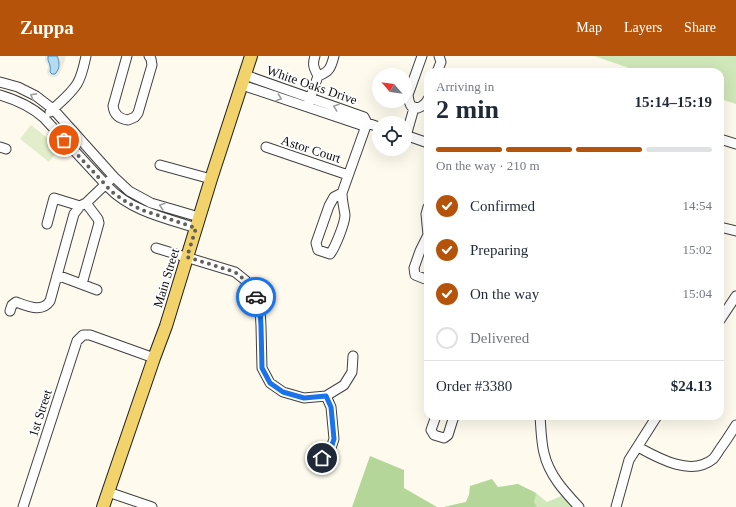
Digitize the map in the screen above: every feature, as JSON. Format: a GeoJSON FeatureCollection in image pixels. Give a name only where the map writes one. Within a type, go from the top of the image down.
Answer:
{"type":"FeatureCollection","features":[{"type":"Feature","properties":{"kind":"main road","name":"Main Street"},"geometry":{"type":"LineString","coordinates":[[103,507],[166,326],[250,56]]}},
{"type":"Feature","properties":{"kind":"street"},"geometry":{"type":"LineString","coordinates":[[44,118],[77,84],[86,56]]}},
{"type":"Feature","properties":{"kind":"street"},"geometry":{"type":"LineString","coordinates":[[127,56],[113,110],[119,117],[128,120],[135,117],[140,108],[152,65],[149,56]]}},
{"type":"Feature","properties":{"kind":"street"},"geometry":{"type":"LineString","coordinates":[[315,56],[313,62],[314,69],[318,76]]}},
{"type":"Feature","properties":{"kind":"street"},"geometry":{"type":"LineString","coordinates":[[307,108],[318,76],[325,73],[331,66],[334,56]]}},
{"type":"Feature","properties":{"kind":"street"},"geometry":{"type":"LineString","coordinates":[[414,108],[409,101],[408,94],[422,56]]}},
{"type":"Feature","properties":{"kind":"street"},"geometry":{"type":"LineString","coordinates":[[438,68],[440,62],[439,56]]}},
{"type":"Feature","properties":{"kind":"street","name":"White Oaks Drive"},"geometry":{"type":"LineString","coordinates":[[243,80],[310,98],[364,117],[367,123]]}},
{"type":"Feature","properties":{"kind":"street","name":"White Oaks Drive"},"geometry":{"type":"LineString","coordinates":[[243,80],[307,108],[361,125],[367,123],[372,125]]}},
{"type":"Feature","properties":{"kind":"street"},"geometry":{"type":"LineString","coordinates":[[0,82],[18,87],[36,96],[53,109],[114,177],[129,191],[142,199],[198,222]]}},
{"type":"Feature","properties":{"kind":"street"},"geometry":{"type":"LineString","coordinates":[[0,95],[14,99],[28,106],[44,118],[119,198],[152,214],[198,222]]}},
{"type":"Feature","properties":{"kind":"street"},"geometry":{"type":"LineString","coordinates":[[414,108],[418,108],[424,105]]}},
{"type":"Feature","properties":{"kind":"street"},"geometry":{"type":"LineString","coordinates":[[411,116],[414,108]]}},
{"type":"Feature","properties":{"kind":"street","name":"Astor Court"},"geometry":{"type":"LineString","coordinates":[[342,193],[334,197],[329,206],[316,243],[318,250],[330,254],[334,249],[345,215],[342,204],[342,193],[367,123]]}},
{"type":"Feature","properties":{"kind":"street"},"geometry":{"type":"LineString","coordinates":[[412,138],[424,142]]}},
{"type":"Feature","properties":{"kind":"street"},"geometry":{"type":"LineString","coordinates":[[724,140],[736,144]]}},
{"type":"Feature","properties":{"kind":"street","name":"Astor Court"},"geometry":{"type":"LineString","coordinates":[[266,147],[348,175]]}},
{"type":"Feature","properties":{"kind":"street"},"geometry":{"type":"LineString","coordinates":[[160,165],[211,180]]}},
{"type":"Feature","properties":{"kind":"street"},"geometry":{"type":"LineString","coordinates":[[10,312],[12,305],[16,302],[39,308],[45,306],[50,301],[74,214],[114,177]]}},
{"type":"Feature","properties":{"kind":"street"},"geometry":{"type":"LineString","coordinates":[[47,224],[54,198],[83,205],[98,219],[99,223],[82,284]]}},
{"type":"Feature","properties":{"kind":"street"},"geometry":{"type":"LineString","coordinates":[[724,228],[736,231]]}},
{"type":"Feature","properties":{"kind":"street"},"geometry":{"type":"LineString","coordinates":[[424,243],[414,268],[414,275],[424,279]]}},
{"type":"Feature","properties":{"kind":"street"},"geometry":{"type":"LineString","coordinates":[[156,248],[235,272],[254,289],[260,309],[262,368],[270,383],[283,392],[304,398],[326,396],[344,385],[352,372],[353,356]]}},
{"type":"Feature","properties":{"kind":"street"},"geometry":{"type":"LineString","coordinates":[[57,275],[97,290]]}},
{"type":"Feature","properties":{"kind":"street"},"geometry":{"type":"LineString","coordinates":[[724,314],[736,296]]}},
{"type":"Feature","properties":{"kind":"street","name":"1st Street"},"geometry":{"type":"LineString","coordinates":[[23,507],[77,341],[83,335],[90,335],[154,358]]}},
{"type":"Feature","properties":{"kind":"street"},"geometry":{"type":"LineString","coordinates":[[315,464],[330,451],[334,439],[331,407],[326,396]]}},
{"type":"Feature","properties":{"kind":"street"},"geometry":{"type":"LineString","coordinates":[[435,420],[431,430],[434,435],[444,438],[448,435],[453,420]]}},
{"type":"Feature","properties":{"kind":"street"},"geometry":{"type":"LineString","coordinates":[[540,420],[544,453],[551,473],[566,494],[579,507]]}},
{"type":"Feature","properties":{"kind":"street"},"geometry":{"type":"LineString","coordinates":[[616,507],[629,460],[655,420]]}},
{"type":"Feature","properties":{"kind":"street"},"geometry":{"type":"LineString","coordinates":[[638,447],[656,457],[674,464],[692,467],[703,465],[714,458],[736,425]]}},
{"type":"Feature","properties":{"kind":"street"},"geometry":{"type":"LineString","coordinates":[[108,492],[152,507]]}},
{"type":"Feature","properties":{"kind":"green space"},"geometry":{"type":"Polygon","coordinates":[[[594,56],[736,56],[736,104],[724,100],[724,68],[629,68],[594,56]]]}},
{"type":"Feature","properties":{"kind":"green space"},"geometry":{"type":"Polygon","coordinates":[[[31,125],[60,148],[49,162],[20,139],[31,125]]]}},
{"type":"Feature","properties":{"kind":"green space"},"geometry":{"type":"Polygon","coordinates":[[[370,456],[404,470],[404,488],[437,507],[352,507],[370,456]]]}},
{"type":"Feature","properties":{"kind":"green space"},"geometry":{"type":"Polygon","coordinates":[[[492,479],[498,487],[518,484],[536,493],[534,502],[537,507],[444,507],[466,502],[469,495],[470,486],[492,479]]]}},
{"type":"Feature","properties":{"kind":"green space"},"geometry":{"type":"Polygon","coordinates":[[[518,484],[536,493],[547,502],[566,494],[579,507],[444,507],[466,502],[469,495],[518,484]]]}},
{"type":"Feature","properties":{"kind":"shaded area"},"geometry":{"type":"Polygon","coordinates":[[[45,56],[48,56],[51,68],[50,72],[58,69],[59,63],[57,56],[66,56],[62,69],[57,77],[51,77],[48,75],[48,66],[45,61],[45,56]]]}},
{"type":"Feature","properties":{"kind":"water"},"geometry":{"type":"Polygon","coordinates":[[[48,56],[57,56],[58,58],[59,68],[55,74],[50,72],[48,56]]]}},
{"type":"Feature","properties":{"kind":"way so far"},"geometry":{"type":"LineString","coordinates":[[64,140],[119,198],[152,214],[196,228],[187,257],[235,272],[254,289],[256,297]]}},
{"type":"Feature","properties":{"kind":"route"},"geometry":{"type":"LineString","coordinates":[[256,297],[260,309],[262,368],[270,383],[283,392],[304,398],[326,396],[331,407],[334,439],[330,451],[322,458]]}}]}
